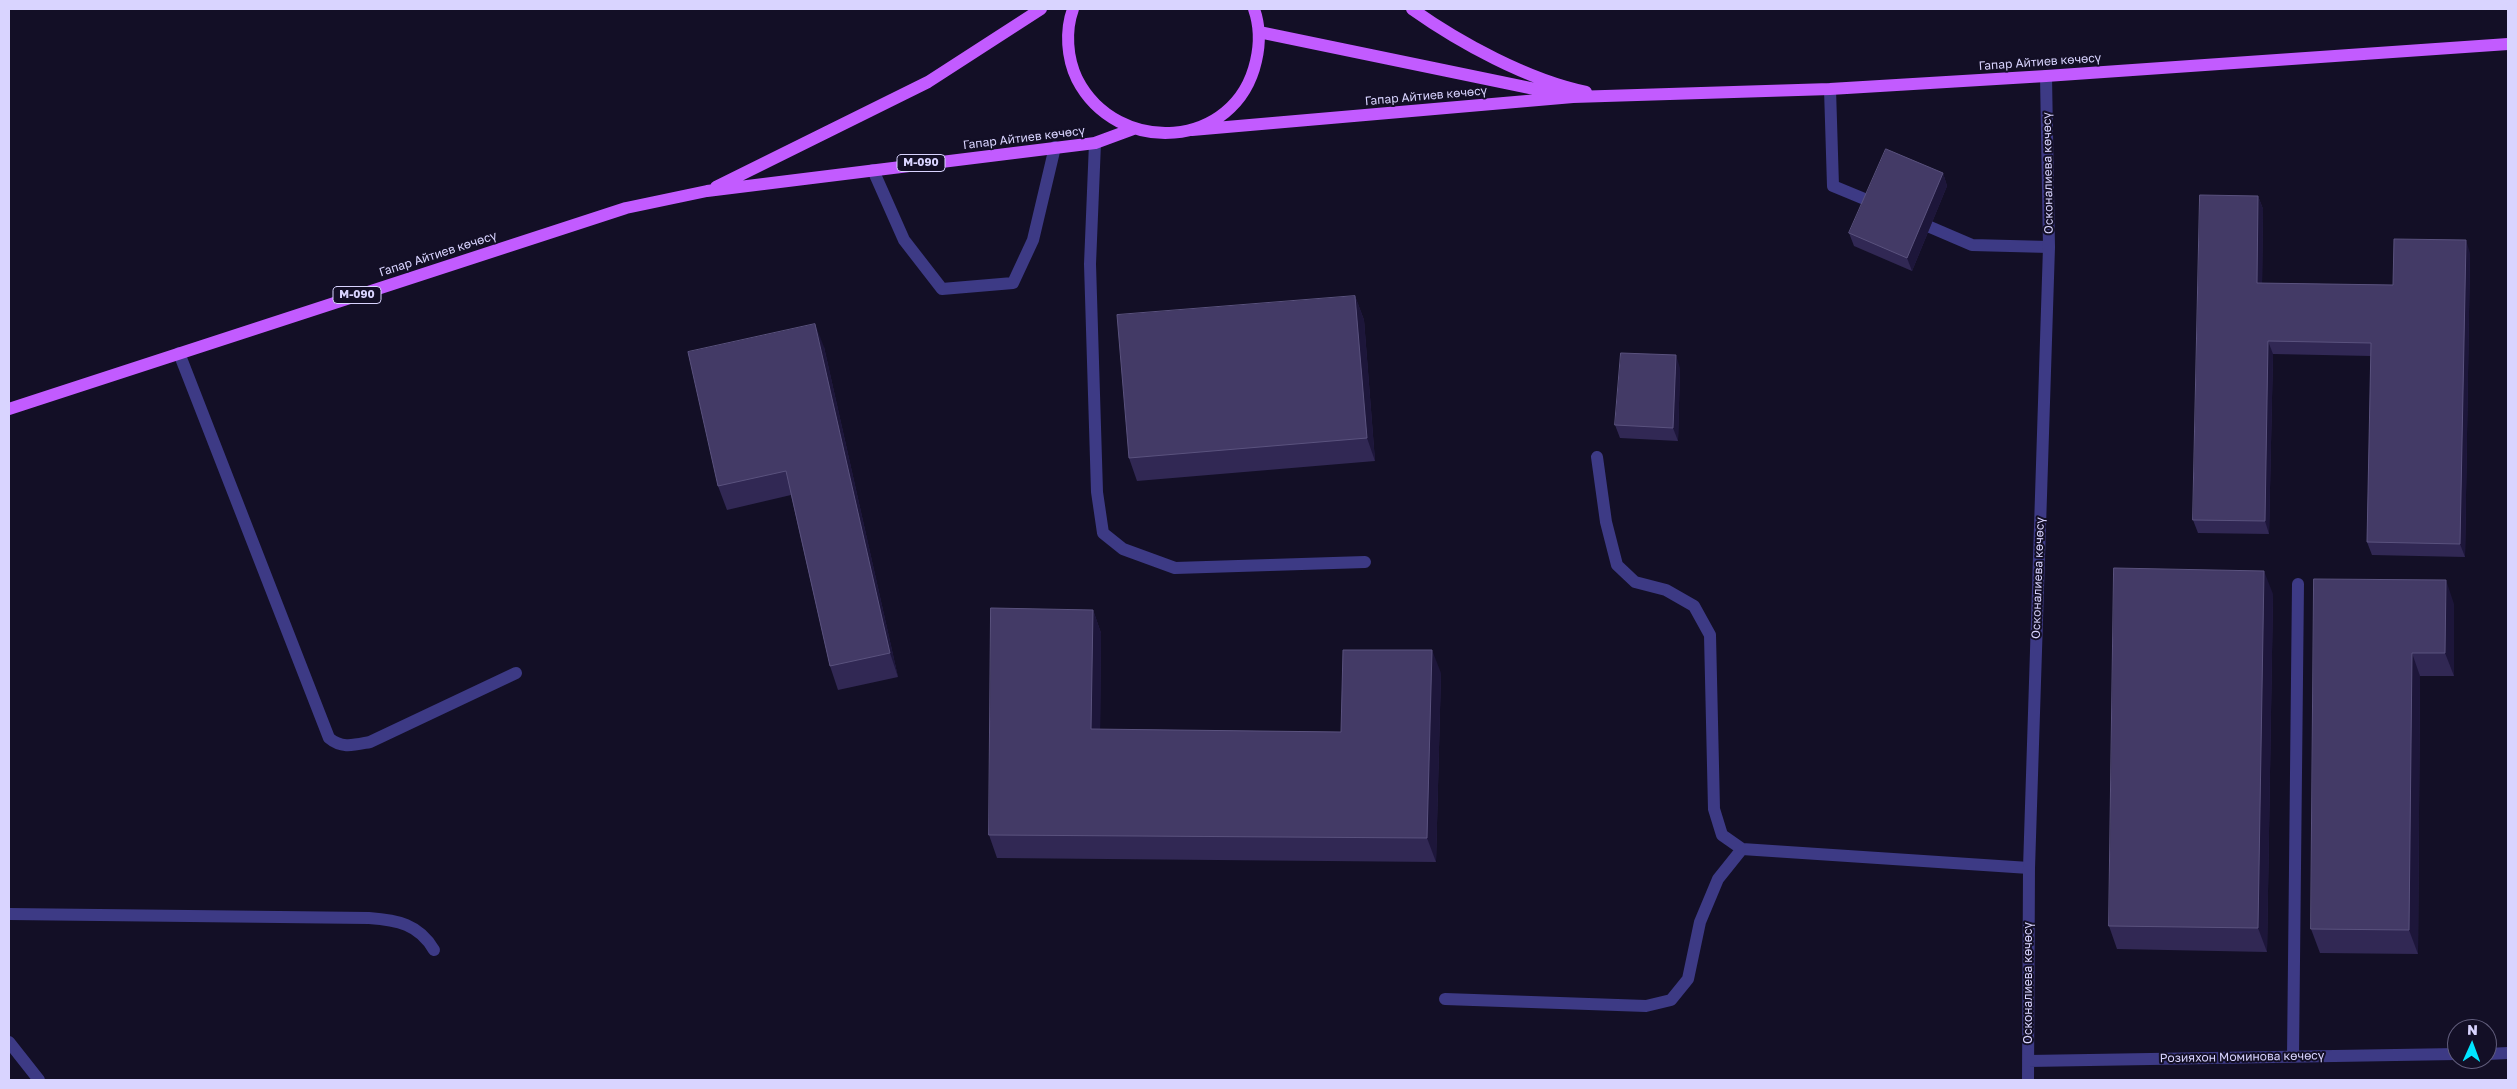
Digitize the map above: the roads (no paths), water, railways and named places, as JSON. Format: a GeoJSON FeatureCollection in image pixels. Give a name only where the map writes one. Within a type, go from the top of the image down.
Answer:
{"type":"FeatureCollection","features":[{"type":"Feature","properties":{"kind":"main road","name":"Гапар Айтиев көчөсү"},"geometry":{"type":"LineString","coordinates":[[707,191],[928,82],[1041,9]]}},
{"type":"Feature","properties":{"kind":"main road"},"geometry":{"type":"LineString","coordinates":[[1074,9],[1068,32],[1069,53],[1075,74],[1084,92],[1098,108],[1114,120],[1133,129]]}},
{"type":"Feature","properties":{"kind":"main road"},"geometry":{"type":"LineString","coordinates":[[1412,9],[1486,55],[1571,89],[1604,96]]}},
{"type":"Feature","properties":{"kind":"main road"},"geometry":{"type":"LineString","coordinates":[[1192,130],[1224,112],[1248,84],[1256,59],[1259,32],[1257,10]]}},
{"type":"Feature","properties":{"kind":"main road","name":"Гапар Айтиев көчөсү"},"geometry":{"type":"LineString","coordinates":[[1259,32],[1573,97]]}},
{"type":"Feature","properties":{"kind":"main road","name":"Гапар Айтиев көчөсү"},"geometry":{"type":"LineString","coordinates":[[9,409],[626,208],[707,191],[1095,143],[1133,129],[1161,134],[1573,97],[1830,89],[2508,44]]}},
{"type":"Feature","properties":{"kind":"street","name":"Осконалиева көчөсү"},"geometry":{"type":"LineString","coordinates":[[2028,1080],[2029,868],[2049,247],[2046,76]]}},
{"type":"Feature","properties":{"kind":"street"},"geometry":{"type":"LineString","coordinates":[[1830,89],[1832,186],[1972,245],[2049,247]]}},
{"type":"Feature","properties":{"kind":"street"},"geometry":{"type":"LineString","coordinates":[[1095,143],[1090,264],[1097,492],[1103,533],[1123,549],[1175,568],[1365,562]]}},
{"type":"Feature","properties":{"kind":"street"},"geometry":{"type":"LineString","coordinates":[[873,170],[904,240],[942,289],[1013,283],[1033,240],[1055,147]]}},
{"type":"Feature","properties":{"kind":"street"},"geometry":{"type":"LineString","coordinates":[[179,353],[329,738],[338,745],[351,746],[370,742],[516,673]]}},
{"type":"Feature","properties":{"kind":"street"},"geometry":{"type":"LineString","coordinates":[[1597,457],[1606,522],[1617,565],[1635,582],[1666,590],[1694,606],[1710,636],[1714,809],[1722,835],[1742,849],[2029,868]]}},
{"type":"Feature","properties":{"kind":"street"},"geometry":{"type":"LineString","coordinates":[[2293,1056],[2298,584]]}},
{"type":"Feature","properties":{"kind":"street"},"geometry":{"type":"LineString","coordinates":[[1445,999],[1646,1006],[1671,1000],[1688,979],[1700,922],[1718,879],[1742,849]]}},
{"type":"Feature","properties":{"kind":"street"},"geometry":{"type":"LineString","coordinates":[[9,914],[369,918],[399,920],[427,938],[434,950]]}},
{"type":"Feature","properties":{"kind":"street"},"geometry":{"type":"LineString","coordinates":[[9,1042],[39,1080]]}},
{"type":"Feature","properties":{"kind":"street","name":"Розияхон Моминова көчөсү"},"geometry":{"type":"LineString","coordinates":[[2028,1061],[2447,1054]]}}]}
